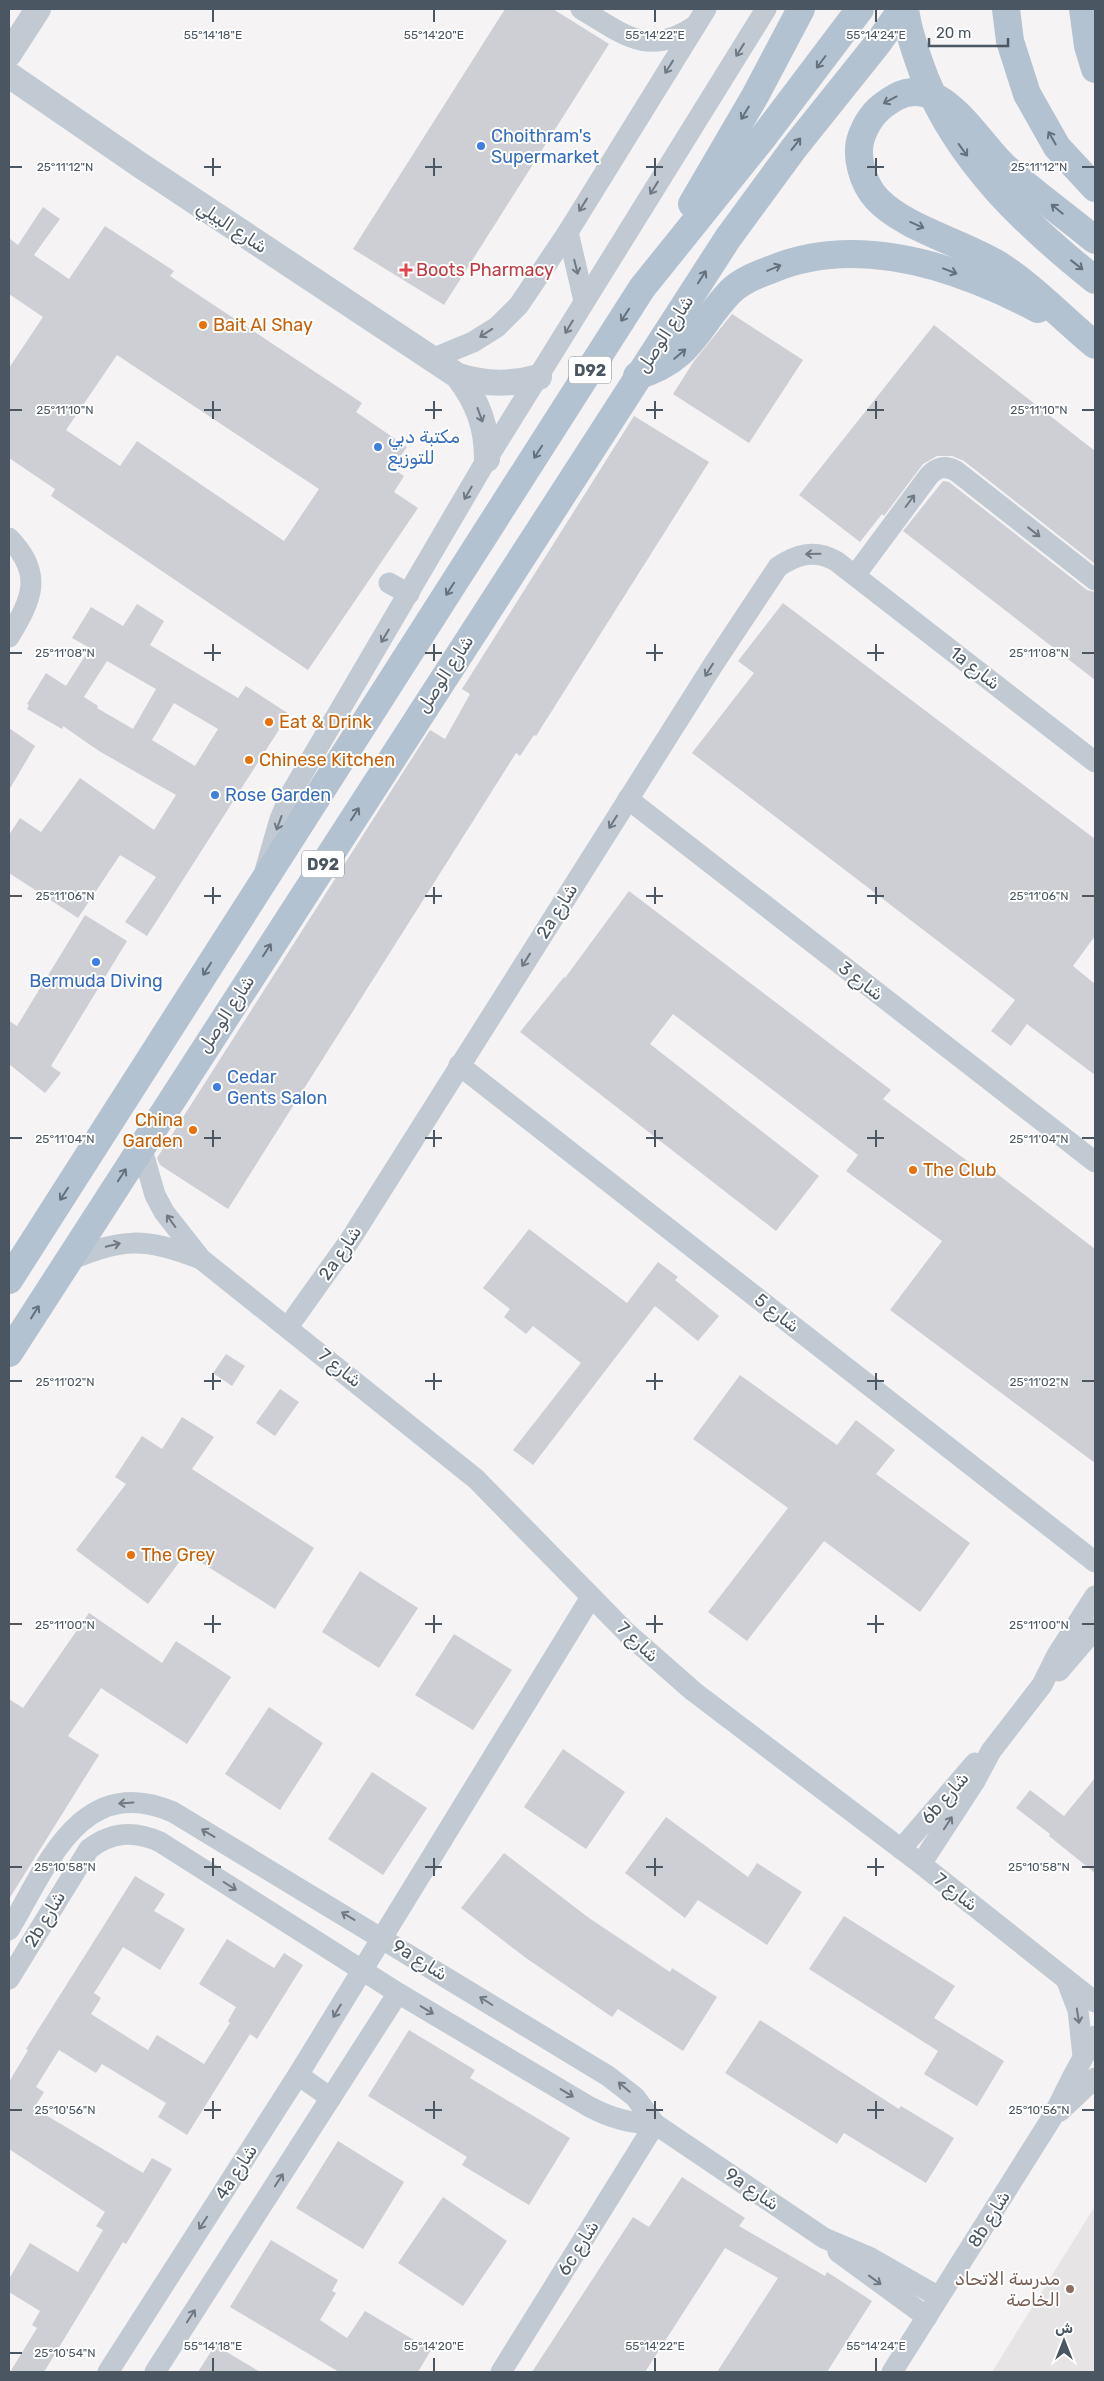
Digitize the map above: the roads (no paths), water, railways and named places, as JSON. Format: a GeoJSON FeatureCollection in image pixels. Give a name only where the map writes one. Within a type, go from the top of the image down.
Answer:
{"type":"FeatureCollection","features":[{"type":"Feature","properties":{"kind":"main road"},"geometry":{"type":"LineString","coordinates":[[642,288],[756,96],[801,9]]}},
{"type":"Feature","properties":{"kind":"main road","name":"D92"},"geometry":{"type":"LineString","coordinates":[[9,1280],[642,288],[761,140],[860,9]]}},
{"type":"Feature","properties":{"kind":"main road","name":"شارع الوصل"},"geometry":{"type":"LineString","coordinates":[[904,9],[918,60],[936,106],[961,148],[991,186],[1032,228],[1095,280]]}},
{"type":"Feature","properties":{"kind":"main road","name":"شارع الوصل"},"geometry":{"type":"LineString","coordinates":[[9,1353],[637,376],[728,238],[794,148],[904,9]]}},
{"type":"Feature","properties":{"kind":"main road"},"geometry":{"type":"LineString","coordinates":[[1006,9],[1010,41],[1027,94],[1057,147],[1095,188]]}},
{"type":"Feature","properties":{"kind":"main road"},"geometry":{"type":"LineString","coordinates":[[1083,9],[1088,46],[1095,68]]}},
{"type":"Feature","properties":{"kind":"main road"},"geometry":{"type":"LineString","coordinates":[[1086,337],[1024,284],[999,266],[970,249],[892,213],[876,197],[864,179],[860,162],[860,140],[867,121],[881,105],[900,95],[920,92],[938,97],[956,110],[988,151],[1006,168],[1095,240]]}},
{"type":"Feature","properties":{"kind":"main road"},"geometry":{"type":"LineString","coordinates":[[637,376],[654,371],[684,351],[731,291],[750,278],[791,261],[829,255],[868,255],[937,266],[1032,306],[1086,337]]}},
{"type":"Feature","properties":{"kind":"street"},"geometry":{"type":"LineString","coordinates":[[9,54],[38,9]]}},
{"type":"Feature","properties":{"kind":"street"},"geometry":{"type":"LineString","coordinates":[[581,9],[628,38],[641,41],[670,40],[701,17]]}},
{"type":"Feature","properties":{"kind":"street"},"geometry":{"type":"LineString","coordinates":[[262,883],[271,844],[290,794],[487,459],[539,378],[584,301],[766,9]]}},
{"type":"Feature","properties":{"kind":"street"},"geometry":{"type":"LineString","coordinates":[[432,359],[473,342],[502,321],[519,305],[568,232],[701,17]]}},
{"type":"Feature","properties":{"kind":"street","name":"شارع البيلي"},"geometry":{"type":"LineString","coordinates":[[9,75],[140,166],[458,376],[490,384],[507,384],[539,378]]}},
{"type":"Feature","properties":{"kind":"street"},"geometry":{"type":"LineString","coordinates":[[568,232],[584,301]]}},
{"type":"Feature","properties":{"kind":"street","name":"شارع البيلي"},"geometry":{"type":"LineString","coordinates":[[458,376],[478,407],[487,441],[487,459]]}},
{"type":"Feature","properties":{"kind":"street"},"geometry":{"type":"LineString","coordinates":[[856,574],[928,477],[933,471],[941,467],[949,468],[956,472],[1095,580]]}},
{"type":"Feature","properties":{"kind":"street"},"geometry":{"type":"LineString","coordinates":[[9,538],[20,550],[29,568],[32,588],[27,607],[9,637]]}},
{"type":"Feature","properties":{"kind":"street","name":"2a شارع"},"geometry":{"type":"LineString","coordinates":[[288,1326],[350,1240],[628,799],[778,567],[791,558],[814,553],[825,554],[856,574]]}},
{"type":"Feature","properties":{"kind":"street","name":"1a شارع"},"geometry":{"type":"LineString","coordinates":[[856,574],[1095,762]]}},
{"type":"Feature","properties":{"kind":"street"},"geometry":{"type":"LineString","coordinates":[[389,582],[409,594]]}},
{"type":"Feature","properties":{"kind":"street","name":"شارع 3"},"geometry":{"type":"LineString","coordinates":[[628,799],[1095,1162]]}},
{"type":"Feature","properties":{"kind":"street","name":"شارع 5"},"geometry":{"type":"LineString","coordinates":[[459,1065],[1095,1562]]}},
{"type":"Feature","properties":{"kind":"street","name":"شارع 7"},"geometry":{"type":"LineString","coordinates":[[141,1146],[155,1195],[164,1212],[201,1259],[288,1326],[476,1479],[627,1633],[694,1691],[901,1848],[1095,2002]]}},
{"type":"Feature","properties":{"kind":"street","name":"شارع 7"},"geometry":{"type":"LineString","coordinates":[[67,1261],[99,1248],[132,1241],[168,1246],[201,1259]]}},
{"type":"Feature","properties":{"kind":"street","name":"6b شارع"},"geometry":{"type":"LineString","coordinates":[[1042,1685],[1057,1655],[1095,1596]]}},
{"type":"Feature","properties":{"kind":"street","name":"4a شارع"},"geometry":{"type":"LineString","coordinates":[[108,2372],[298,2075],[591,1597]]}},
{"type":"Feature","properties":{"kind":"street","name":"6b شارع"},"geometry":{"type":"LineString","coordinates":[[921,1864],[976,1781],[991,1751],[1042,1685],[1068,1662],[1095,1629]]}},
{"type":"Feature","properties":{"kind":"street","name":"6b شارع"},"geometry":{"type":"LineString","coordinates":[[901,1848],[965,1773],[991,1751]]}},
{"type":"Feature","properties":{"kind":"street","name":"2b شارع"},"geometry":{"type":"LineString","coordinates":[[9,1930],[64,1837],[86,1816],[100,1809],[129,1802],[159,1806],[173,1812]]}},
{"type":"Feature","properties":{"kind":"street","name":"9a شارع"},"geometry":{"type":"LineString","coordinates":[[173,1812],[382,1936],[623,2086],[635,2097],[655,2124],[824,2238],[850,2262],[926,2317]]}},
{"type":"Feature","properties":{"kind":"street","name":"2b شارع"},"geometry":{"type":"LineString","coordinates":[[9,1979],[89,1849],[99,1842],[123,1833],[135,1833],[160,1842],[362,1970]]}},
{"type":"Feature","properties":{"kind":"street"},"geometry":{"type":"LineString","coordinates":[[362,1970],[602,2114],[635,2124],[655,2124]]}},
{"type":"Feature","properties":{"kind":"street"},"geometry":{"type":"LineString","coordinates":[[1066,1978],[1078,2010],[1083,2056]]}},
{"type":"Feature","properties":{"kind":"street"},"geometry":{"type":"LineString","coordinates":[[155,2372],[398,1993]]}},
{"type":"Feature","properties":{"kind":"street","name":"8b شارع"},"geometry":{"type":"LineString","coordinates":[[892,2372],[1054,2116],[1083,2056],[1095,2036]]}},
{"type":"Feature","properties":{"kind":"street"},"geometry":{"type":"LineString","coordinates":[[298,2075],[331,2098]]}},
{"type":"Feature","properties":{"kind":"street","name":"8b شارع"},"geometry":{"type":"LineString","coordinates":[[1054,2116],[1095,2078]]}},
{"type":"Feature","properties":{"kind":"street","name":"6c شارع"},"geometry":{"type":"LineString","coordinates":[[501,2372],[655,2124]]}},
{"type":"Feature","properties":{"kind":"street","name":"9a شارع"},"geometry":{"type":"LineString","coordinates":[[824,2238],[871,2258],[939,2297]]}},
{"type":"Feature","properties":{"kind":"place","name":"Choithram's Supermarket"},"geometry":{"type":"Point","coordinates":[481,146]}},
{"type":"Feature","properties":{"kind":"place","name":"Boots Pharmacy"},"geometry":{"type":"Point","coordinates":[406,270]}},
{"type":"Feature","properties":{"kind":"place","name":"Bait Al Shay"},"geometry":{"type":"Point","coordinates":[203,325]}},
{"type":"Feature","properties":{"kind":"place","name":"مكتبة دبي للتوزيع"},"geometry":{"type":"Point","coordinates":[378,447]}},
{"type":"Feature","properties":{"kind":"place","name":"Eat & Drink"},"geometry":{"type":"Point","coordinates":[269,722]}},
{"type":"Feature","properties":{"kind":"place","name":"Chinese Kitchen"},"geometry":{"type":"Point","coordinates":[249,760]}},
{"type":"Feature","properties":{"kind":"place","name":"Rose Garden"},"geometry":{"type":"Point","coordinates":[215,795]}},
{"type":"Feature","properties":{"kind":"place","name":"Bermuda Diving"},"geometry":{"type":"Point","coordinates":[96,962]}},
{"type":"Feature","properties":{"kind":"place","name":"Cedar Gents Salon"},"geometry":{"type":"Point","coordinates":[217,1087]}},
{"type":"Feature","properties":{"kind":"place","name":"China Garden"},"geometry":{"type":"Point","coordinates":[193,1130]}},
{"type":"Feature","properties":{"kind":"place","name":"The Club"},"geometry":{"type":"Point","coordinates":[913,1170]}},
{"type":"Feature","properties":{"kind":"place","name":"The Grey"},"geometry":{"type":"Point","coordinates":[131,1555]}},
{"type":"Feature","properties":{"kind":"place","name":"مدرسة الاتحاد الخاصة"},"geometry":{"type":"Point","coordinates":[1070,2289]}}]}
